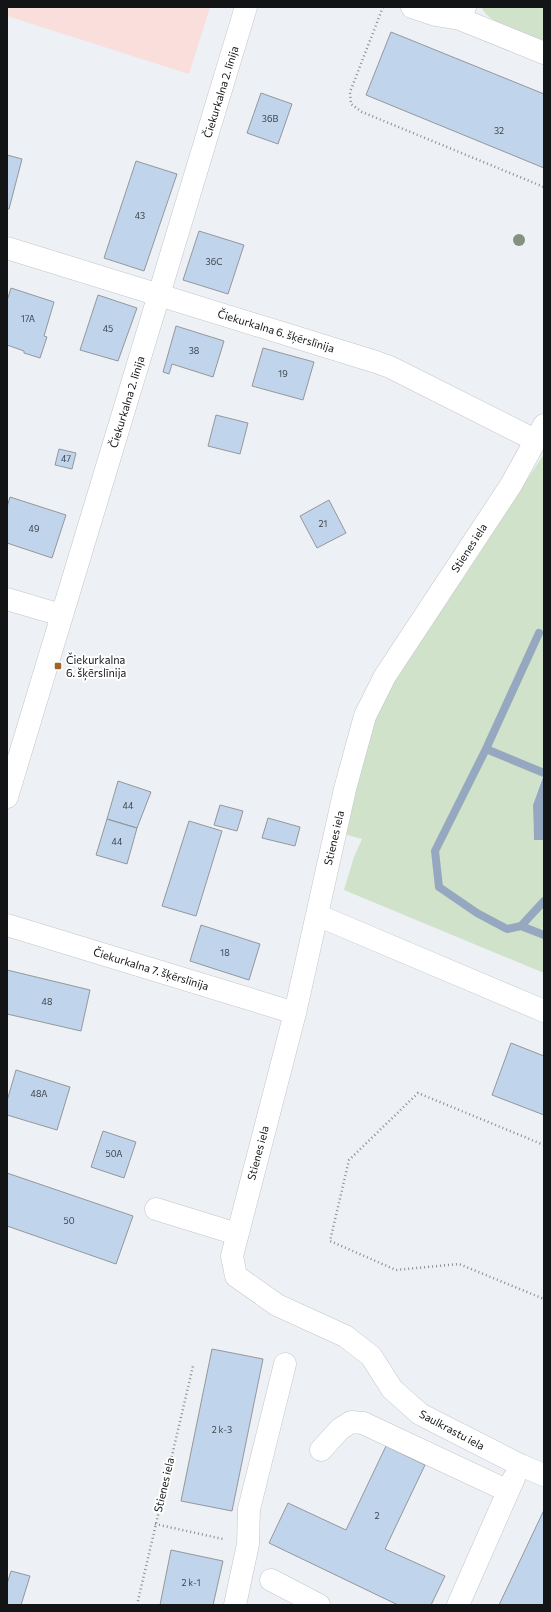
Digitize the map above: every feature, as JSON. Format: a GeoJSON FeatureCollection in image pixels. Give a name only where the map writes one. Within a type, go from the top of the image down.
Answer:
{"type":"FeatureCollection","features":[{"type":"Feature","properties":{"kind":"street","name":"Čiekurkalna 2. līnija"},"geometry":{"type":"LineString","coordinates":[[7,797],[246,7]]}},
{"type":"Feature","properties":{"kind":"street"},"geometry":{"type":"LineString","coordinates":[[412,7],[436,15],[462,13],[544,54]]}},
{"type":"Feature","properties":{"kind":"street","name":"Čiekurkalna 6. šķērslīnija"},"geometry":{"type":"LineString","coordinates":[[7,248],[383,364],[539,433]]}},
{"type":"Feature","properties":{"kind":"street","name":"Stienes iela"},"geometry":{"type":"LineString","coordinates":[[236,1276],[232,1256],[237,1234],[295,1013],[345,789],[365,716],[385,676],[511,484],[539,433]]}},
{"type":"Feature","properties":{"kind":"street"},"geometry":{"type":"LineString","coordinates":[[7,600],[61,615]]}},
{"type":"Feature","properties":{"kind":"street"},"geometry":{"type":"LineString","coordinates":[[317,915],[544,1011]]}},
{"type":"Feature","properties":{"kind":"street","name":"Čiekurkalna 7. šķērslīnija"},"geometry":{"type":"LineString","coordinates":[[7,924],[295,1013]]}},
{"type":"Feature","properties":{"kind":"street"},"geometry":{"type":"LineString","coordinates":[[156,1209],[237,1234]]}},
{"type":"Feature","properties":{"kind":"street","name":"Saulkrastu iela"},"geometry":{"type":"LineString","coordinates":[[236,1276],[276,1305],[345,1336],[371,1356],[392,1389],[420,1414],[520,1465],[544,1475]]}},
{"type":"Feature","properties":{"kind":"street"},"geometry":{"type":"LineString","coordinates":[[235,1605],[248,1544],[249,1509],[285,1364]]}},
{"type":"Feature","properties":{"kind":"street"},"geometry":{"type":"LineString","coordinates":[[321,1450],[340,1429],[351,1422],[363,1423],[508,1491]]}},
{"type":"Feature","properties":{"kind":"street"},"geometry":{"type":"LineString","coordinates":[[458,1605],[520,1465]]}},
{"type":"Feature","properties":{"kind":"street"},"geometry":{"type":"LineString","coordinates":[[271,1580],[320,1605]]}},
{"type":"Feature","properties":{"kind":"path"},"geometry":{"type":"LineString","coordinates":[[383,7],[350,92],[351,104],[362,112],[544,187]]}},
{"type":"Feature","properties":{"kind":"path"},"geometry":{"type":"LineString","coordinates":[[544,1145],[418,1093],[349,1160],[330,1241],[396,1270],[459,1264],[544,1299]]}},
{"type":"Feature","properties":{"kind":"path","name":"Stienes iela"},"geometry":{"type":"LineString","coordinates":[[137,1605],[192,1366]]}},
{"type":"Feature","properties":{"kind":"path"},"geometry":{"type":"LineString","coordinates":[[155,1524],[248,1544]]}},
{"type":"Feature","properties":{"kind":"shaded area"},"geometry":{"type":"Polygon","coordinates":[[[7,7],[210,7],[189,74],[7,16],[7,7]]]}},
{"type":"Feature","properties":{"kind":"green space"},"geometry":{"type":"Polygon","coordinates":[[[481,7],[544,7],[544,42],[509,29],[500,24],[492,19],[481,7]]]}},
{"type":"Feature","properties":{"kind":"green space"},"geometry":{"type":"Polygon","coordinates":[[[544,454],[544,771],[533,805],[534,839],[544,840],[544,973],[344,890],[354,857],[362,839],[344,834],[379,705],[544,454]]]}},
{"type":"Feature","properties":{"kind":"water"},"geometry":{"type":"Polygon","coordinates":[[[544,774],[544,840],[534,840],[533,805],[544,774]]]}},
{"type":"Feature","properties":{"kind":"building"},"geometry":{"type":"Polygon","coordinates":[[[391,32],[544,94],[544,168],[366,95],[391,32]]]}},
{"type":"Feature","properties":{"kind":"building"},"geometry":{"type":"Polygon","coordinates":[[[261,93],[292,104],[278,144],[247,133],[261,93]]]}},
{"type":"Feature","properties":{"kind":"building"},"geometry":{"type":"Polygon","coordinates":[[[7,155],[22,159],[9,209],[7,209],[7,155]]]}},
{"type":"Feature","properties":{"kind":"building"},"geometry":{"type":"Polygon","coordinates":[[[136,161],[177,174],[144,271],[104,258],[136,161]]]}},
{"type":"Feature","properties":{"kind":"building"},"geometry":{"type":"Polygon","coordinates":[[[199,231],[244,245],[228,294],[183,280],[199,231]]]}},
{"type":"Feature","properties":{"kind":"building"},"geometry":{"type":"Polygon","coordinates":[[[11,288],[54,302],[44,336],[47,337],[40,358],[24,353],[24,351],[7,345],[7,301],[11,288]]]}},
{"type":"Feature","properties":{"kind":"building"},"geometry":{"type":"Polygon","coordinates":[[[98,295],[137,308],[118,361],[80,350],[98,295]]]}},
{"type":"Feature","properties":{"kind":"building"},"geometry":{"type":"Polygon","coordinates":[[[176,326],[224,341],[213,377],[172,364],[169,374],[163,372],[176,326]]]}},
{"type":"Feature","properties":{"kind":"building"},"geometry":{"type":"Polygon","coordinates":[[[263,348],[314,362],[303,400],[252,386],[263,348]]]}},
{"type":"Feature","properties":{"kind":"building"},"geometry":{"type":"Polygon","coordinates":[[[216,415],[248,423],[240,454],[208,446],[216,415]]]}},
{"type":"Feature","properties":{"kind":"building"},"geometry":{"type":"Polygon","coordinates":[[[59,449],[76,453],[72,469],[55,465],[59,449]]]}},
{"type":"Feature","properties":{"kind":"building"},"geometry":{"type":"Polygon","coordinates":[[[10,497],[66,515],[52,558],[7,543],[7,507],[10,497]]]}},
{"type":"Feature","properties":{"kind":"building"},"geometry":{"type":"Polygon","coordinates":[[[329,500],[346,533],[317,548],[300,516],[329,500]]]}},
{"type":"Feature","properties":{"kind":"building"},"geometry":{"type":"Polygon","coordinates":[[[118,781],[151,792],[137,828],[107,819],[118,781]]]}},
{"type":"Feature","properties":{"kind":"building"},"geometry":{"type":"Polygon","coordinates":[[[220,805],[243,811],[237,831],[214,825],[220,805]]]}},
{"type":"Feature","properties":{"kind":"building"},"geometry":{"type":"Polygon","coordinates":[[[268,818],[300,827],[295,846],[262,838],[268,818]]]}},
{"type":"Feature","properties":{"kind":"building"},"geometry":{"type":"Polygon","coordinates":[[[107,819],[137,828],[127,864],[96,855],[107,819]]]}},
{"type":"Feature","properties":{"kind":"building"},"geometry":{"type":"Polygon","coordinates":[[[189,821],[222,831],[196,916],[162,906],[189,821]]]}},
{"type":"Feature","properties":{"kind":"building"},"geometry":{"type":"Polygon","coordinates":[[[201,925],[260,944],[249,980],[190,961],[201,925]]]}},
{"type":"Feature","properties":{"kind":"building"},"geometry":{"type":"Polygon","coordinates":[[[7,970],[90,990],[81,1031],[7,1014],[7,970]]]}},
{"type":"Feature","properties":{"kind":"building"},"geometry":{"type":"Polygon","coordinates":[[[511,1043],[544,1056],[544,1115],[492,1095],[511,1043]]]}},
{"type":"Feature","properties":{"kind":"building"},"geometry":{"type":"Polygon","coordinates":[[[16,1070],[70,1087],[57,1130],[7,1115],[7,1101],[16,1070]]]}},
{"type":"Feature","properties":{"kind":"building"},"geometry":{"type":"Polygon","coordinates":[[[103,1131],[136,1142],[124,1178],[91,1167],[103,1131]]]}},
{"type":"Feature","properties":{"kind":"building"},"geometry":{"type":"Polygon","coordinates":[[[7,1173],[133,1216],[116,1264],[7,1226],[7,1173]]]}},
{"type":"Feature","properties":{"kind":"building"},"geometry":{"type":"Polygon","coordinates":[[[212,1349],[263,1359],[232,1511],[181,1501],[212,1349]]]}},
{"type":"Feature","properties":{"kind":"building"},"geometry":{"type":"Polygon","coordinates":[[[386,1446],[425,1465],[385,1549],[445,1576],[431,1605],[398,1605],[269,1543],[288,1503],[346,1530],[386,1446]]]}},
{"type":"Feature","properties":{"kind":"building"},"geometry":{"type":"Polygon","coordinates":[[[544,1510],[544,1605],[499,1605],[544,1510]]]}},
{"type":"Feature","properties":{"kind":"building"},"geometry":{"type":"Polygon","coordinates":[[[171,1550],[223,1561],[213,1605],[160,1605],[171,1550]]]}},
{"type":"Feature","properties":{"kind":"building"},"geometry":{"type":"Polygon","coordinates":[[[11,1571],[30,1576],[21,1605],[7,1605],[7,1584],[11,1571]]]}},
{"type":"Feature","properties":{"kind":"waterway"},"geometry":{"type":"LineString","coordinates":[[539,633],[486,749],[435,851],[439,887],[477,913],[507,929],[521,926],[544,935]]}},
{"type":"Feature","properties":{"kind":"waterway"},"geometry":{"type":"LineString","coordinates":[[486,749],[544,773]]}},
{"type":"Feature","properties":{"kind":"waterway"},"geometry":{"type":"LineString","coordinates":[[521,926],[544,901]]}},
{"type":"Feature","properties":{"kind":"place","name":"Čiekurkalna 6. šķērslīnija"},"geometry":{"type":"Point","coordinates":[58,666]}}]}
